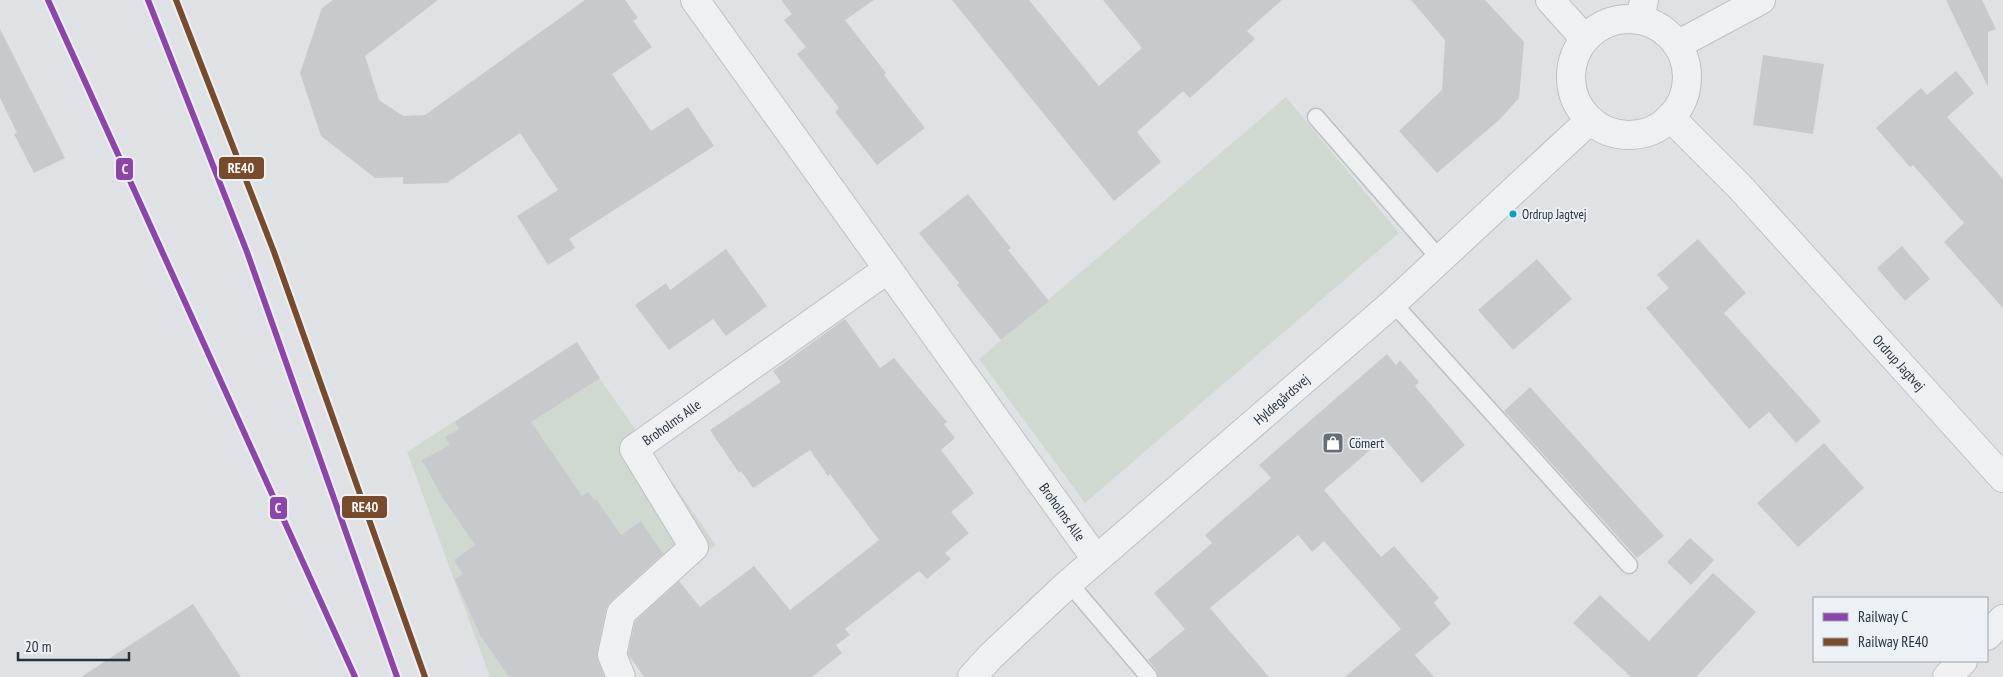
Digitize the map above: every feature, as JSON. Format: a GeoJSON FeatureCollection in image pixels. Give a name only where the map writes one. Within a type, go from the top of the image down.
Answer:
{"type":"FeatureCollection","features":[{"type":"Feature","properties":{"kind":"street","name":"Broholms Alle"},"geometry":{"type":"LineString","coordinates":[[695,0],[1096,559]]}},
{"type":"Feature","properties":{"kind":"street"},"geometry":{"type":"LineString","coordinates":[[1550,0],[1585,40]]}},
{"type":"Feature","properties":{"kind":"street"},"geometry":{"type":"LineString","coordinates":[[1677,45],[1761,0]]}},
{"type":"Feature","properties":{"kind":"street"},"geometry":{"type":"LineString","coordinates":[[1642,10],[1677,45],[1683,57],[1686,82],[1684,95],[1670,117],[1652,130],[1630,135],[1608,131],[1590,120],[1576,102],[1571,81],[1574,59],[1585,40],[1595,30],[1613,21],[1626,19],[1642,10]]}},
{"type":"Feature","properties":{"kind":"street","name":"Ordrup Jagtvej"},"geometry":{"type":"LineString","coordinates":[[1670,117],[1740,187],[2003,478]]}},
{"type":"Feature","properties":{"kind":"street","name":"Hyldegårdsvej"},"geometry":{"type":"LineString","coordinates":[[972,677],[991,656],[1069,583],[1393,303],[1590,120]]}},
{"type":"Feature","properties":{"kind":"street","name":"Broholms Alle"},"geometry":{"type":"LineString","coordinates":[[621,677],[612,655],[621,613],[694,547],[634,449],[888,269]]}},
{"type":"Feature","properties":{"kind":"street"},"geometry":{"type":"LineString","coordinates":[[1988,635],[2003,619]]}},
{"type":"Feature","properties":{"kind":"street"},"geometry":{"type":"LineString","coordinates":[[1947,677],[1962,662]]}},
{"type":"Feature","properties":{"kind":"lane"},"geometry":{"type":"LineString","coordinates":[[1316,117],[1440,259]]}},
{"type":"Feature","properties":{"kind":"lane"},"geometry":{"type":"LineString","coordinates":[[1393,303],[1629,565]]}},
{"type":"Feature","properties":{"kind":"lane"},"geometry":{"type":"LineString","coordinates":[[1069,583],[1149,677]]}},
{"type":"Feature","properties":{"kind":"shaded area"},"geometry":{"type":"Polygon","coordinates":[[[1286,97],[1399,233],[1085,503],[979,359],[1286,97]]]}},
{"type":"Feature","properties":{"kind":"shaded area"},"geometry":{"type":"Polygon","coordinates":[[[575,343],[716,545],[621,620],[642,652],[605,677],[490,677],[407,452],[575,343]]]}},
{"type":"Feature","properties":{"kind":"building"},"geometry":{"type":"Polygon","coordinates":[[[333,0],[438,0],[365,56],[379,100],[403,116],[425,115],[585,0],[625,0],[638,18],[633,21],[652,47],[612,74],[651,131],[688,107],[714,146],[569,239],[575,248],[548,265],[517,216],[558,190],[520,133],[447,183],[403,184],[403,177],[375,178],[321,136],[300,73],[322,8],[333,0]]]}},
{"type":"Feature","properties":{"kind":"building"},"geometry":{"type":"Polygon","coordinates":[[[781,0],[874,0],[845,20],[925,128],[877,165],[835,112],[839,108],[797,54],[806,47],[784,20],[792,14],[781,0]]]}},
{"type":"Feature","properties":{"kind":"building"},"geometry":{"type":"Polygon","coordinates":[[[952,0],[1029,0],[1099,86],[1142,48],[1103,0],[1282,0],[1247,31],[1255,39],[1190,98],[1183,91],[1137,132],[1161,162],[1114,201],[952,0]]]}},
{"type":"Feature","properties":{"kind":"building"},"geometry":{"type":"Polygon","coordinates":[[[1411,0],[1485,0],[1524,42],[1519,98],[1499,120],[1437,173],[1399,131],[1442,90],[1445,40],[1411,0]]]}},
{"type":"Feature","properties":{"kind":"building"},"geometry":{"type":"Polygon","coordinates":[[[1946,0],[1982,0],[1996,29],[1988,32],[1988,87],[1946,0]]]}},
{"type":"Feature","properties":{"kind":"building"},"geometry":{"type":"Polygon","coordinates":[[[0,29],[65,158],[34,173],[14,134],[17,133],[0,98],[0,29]]]}},
{"type":"Feature","properties":{"kind":"building"},"geometry":{"type":"Polygon","coordinates":[[[1763,55],[1824,64],[1813,134],[1753,125],[1763,55]]]}},
{"type":"Feature","properties":{"kind":"building"},"geometry":{"type":"Polygon","coordinates":[[[1956,71],[1974,93],[1947,117],[2003,179],[2003,308],[1944,242],[1964,223],[1913,165],[1910,167],[1876,128],[1921,88],[1927,95],[1956,71]]]}},
{"type":"Feature","properties":{"kind":"building"},"geometry":{"type":"Polygon","coordinates":[[[968,194],[1011,248],[1008,250],[1049,301],[1001,340],[919,233],[968,194]]]}},
{"type":"Feature","properties":{"kind":"building"},"geometry":{"type":"Polygon","coordinates":[[[1698,239],[1746,293],[1724,313],[1821,421],[1796,443],[1769,412],[1749,429],[1646,308],[1669,288],[1657,275],[1698,239]]]}},
{"type":"Feature","properties":{"kind":"building"},"geometry":{"type":"Polygon","coordinates":[[[1902,246],[1930,279],[1905,301],[1877,268],[1902,246]]]}},
{"type":"Feature","properties":{"kind":"building"},"geometry":{"type":"Polygon","coordinates":[[[726,249],[767,306],[726,336],[713,319],[669,350],[635,305],[666,283],[670,290],[726,249]]]}},
{"type":"Feature","properties":{"kind":"building"},"geometry":{"type":"Polygon","coordinates":[[[1537,259],[1572,299],[1513,350],[1478,310],[1537,259]]]}},
{"type":"Feature","properties":{"kind":"building"},"geometry":{"type":"Polygon","coordinates":[[[845,319],[880,368],[894,358],[947,422],[944,424],[955,438],[941,450],[974,493],[951,512],[969,533],[945,553],[951,559],[927,579],[919,571],[845,629],[850,635],[836,645],[842,653],[812,677],[644,677],[628,654],[635,621],[679,581],[700,607],[754,566],[790,610],[879,540],[830,474],[828,476],[810,450],[753,488],[741,471],[739,473],[710,430],[781,382],[773,371],[845,319]]]}},
{"type":"Feature","properties":{"kind":"building"},"geometry":{"type":"Polygon","coordinates":[[[577,342],[600,378],[531,422],[582,496],[588,492],[594,500],[596,499],[621,535],[641,521],[663,554],[611,601],[606,609],[597,652],[604,677],[509,677],[480,635],[455,579],[463,574],[454,560],[475,545],[442,497],[422,460],[450,445],[445,437],[459,429],[455,422],[577,342]]]}},
{"type":"Feature","properties":{"kind":"building"},"geometry":{"type":"Polygon","coordinates":[[[1387,354],[1396,365],[1400,360],[1419,382],[1415,386],[1465,445],[1422,483],[1384,438],[1324,490],[1381,557],[1394,546],[1439,598],[1434,603],[1451,624],[1415,655],[1434,677],[1345,677],[1401,629],[1324,541],[1312,552],[1298,535],[1210,608],[1269,677],[1159,677],[1157,671],[1148,660],[1185,629],[1154,593],[1212,543],[1205,535],[1271,478],[1259,465],[1387,354]]]}},
{"type":"Feature","properties":{"kind":"building"},"geometry":{"type":"Polygon","coordinates":[[[1530,387],[1664,536],[1637,558],[1504,411],[1530,387]]]}},
{"type":"Feature","properties":{"kind":"building"},"geometry":{"type":"Polygon","coordinates":[[[1824,443],[1864,488],[1798,547],[1757,503],[1824,443]]]}},
{"type":"Feature","properties":{"kind":"building"},"geometry":{"type":"Polygon","coordinates":[[[1690,538],[1714,560],[1691,585],[1667,562],[1690,538]]]}},
{"type":"Feature","properties":{"kind":"building"},"geometry":{"type":"Polygon","coordinates":[[[1713,573],[1756,612],[1696,677],[1631,677],[1573,623],[1600,595],[1649,641],[1713,573]]]}},
{"type":"Feature","properties":{"kind":"building"},"geometry":{"type":"Polygon","coordinates":[[[193,604],[241,677],[81,677],[193,604]]]}},
{"type":"Feature","properties":{"kind":"rail line","name":"C"},"geometry":{"type":"LineString","coordinates":[[48,0],[355,677]]}},
{"type":"Feature","properties":{"kind":"rail line","name":"C"},"geometry":{"type":"LineString","coordinates":[[148,0],[247,252],[397,677]]}},
{"type":"Feature","properties":{"kind":"rail line","name":"RE40"},"geometry":{"type":"LineString","coordinates":[[176,0],[274,252],[425,677]]}},
{"type":"Feature","properties":{"kind":"place","name":"Ordrup Jagtvej"},"geometry":{"type":"Point","coordinates":[1513,214]}},
{"type":"Feature","properties":{"kind":"place","name":"Cömert"},"geometry":{"type":"Point","coordinates":[1333,443]}}]}
